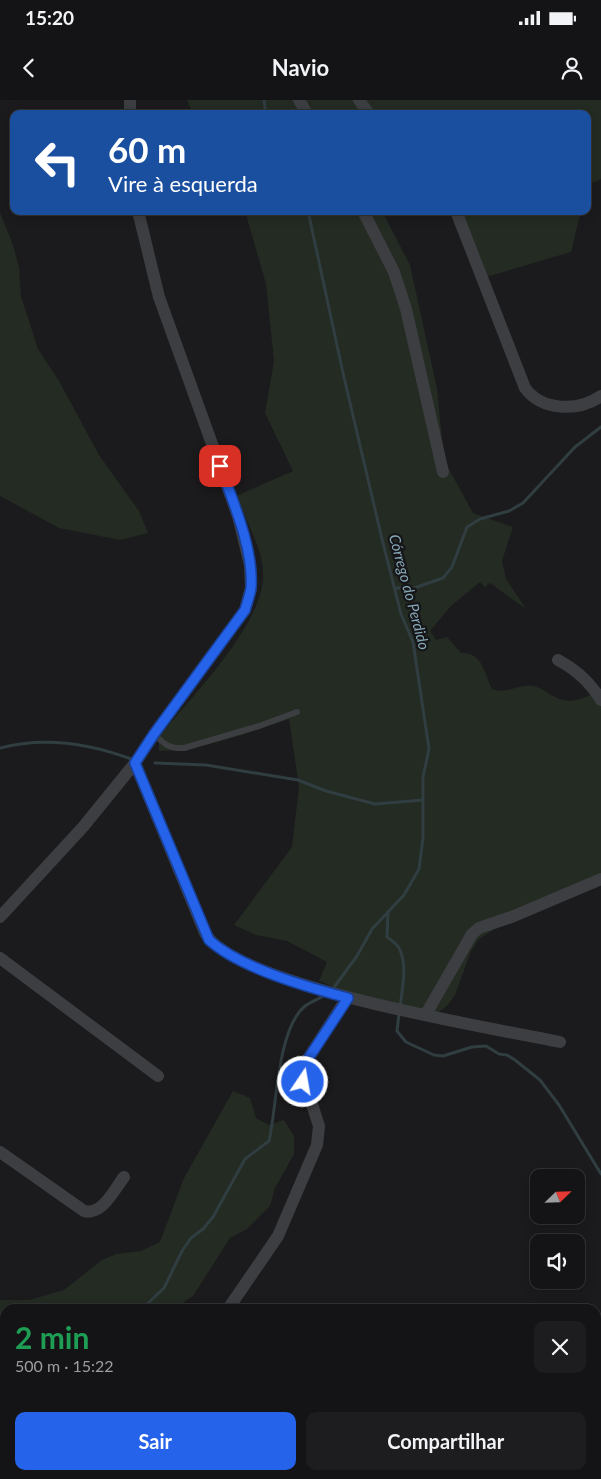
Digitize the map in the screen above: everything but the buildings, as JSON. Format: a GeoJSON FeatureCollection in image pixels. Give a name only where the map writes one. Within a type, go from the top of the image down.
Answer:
{"type":"FeatureCollection","features":[{"type":"Feature","properties":{"kind":"street"},"geometry":{"type":"LineString","coordinates":[[359,100],[367,110]]}},
{"type":"Feature","properties":{"kind":"street"},"geometry":{"type":"LineString","coordinates":[[0,917],[83,827],[135,763],[154,734],[245,610],[251,588],[250,565],[238,516],[159,297],[139,215]]}},
{"type":"Feature","properties":{"kind":"street"},"geometry":{"type":"LineString","coordinates":[[364,215],[394,272],[406,309],[443,472]]}},
{"type":"Feature","properties":{"kind":"street"},"geometry":{"type":"LineString","coordinates":[[458,215],[525,388],[542,403],[561,406],[578,406],[601,396]]}},
{"type":"Feature","properties":{"kind":"street"},"geometry":{"type":"LineString","coordinates":[[558,660],[575,669],[593,688],[601,700]]}},
{"type":"Feature","properties":{"kind":"street"},"geometry":{"type":"LineString","coordinates":[[135,763],[209,940],[231,955],[285,980],[348,998],[560,1042]]}},
{"type":"Feature","properties":{"kind":"street"},"geometry":{"type":"LineString","coordinates":[[426,1014],[472,934],[479,928],[514,916],[601,879]]}},
{"type":"Feature","properties":{"kind":"street"},"geometry":{"type":"LineString","coordinates":[[0,958],[158,1076]]}},
{"type":"Feature","properties":{"kind":"street"},"geometry":{"type":"LineString","coordinates":[[231,1304],[278,1236],[317,1145],[319,1126],[302,1073],[304,1065],[348,998]]}},
{"type":"Feature","properties":{"kind":"street"},"geometry":{"type":"LineString","coordinates":[[0,1152],[84,1211],[90,1213],[100,1209],[124,1177]]}},
{"type":"Feature","properties":{"kind":"lane"},"geometry":{"type":"LineString","coordinates":[[154,734],[170,748],[184,748],[237,733],[297,712]]}},
{"type":"Feature","properties":{"kind":"shaded area"},"geometry":{"type":"Polygon","coordinates":[[[187,100],[601,100],[601,179],[591,184],[591,110],[191,110],[187,100]]]}},
{"type":"Feature","properties":{"kind":"shaded area"},"geometry":{"type":"Polygon","coordinates":[[[0,213],[12,242],[19,267],[21,296],[38,349],[59,381],[99,455],[139,511],[148,533],[120,540],[59,528],[0,496],[0,213]]]}},
{"type":"Feature","properties":{"kind":"shaded area"},"geometry":{"type":"Polygon","coordinates":[[[246,215],[384,215],[410,265],[437,388],[444,460],[473,513],[513,527],[502,561],[506,579],[526,609],[490,583],[485,587],[480,582],[451,606],[430,631],[436,640],[447,637],[461,653],[474,656],[482,665],[492,689],[502,691],[523,686],[534,686],[561,700],[573,701],[601,689],[601,886],[498,927],[479,939],[471,951],[455,995],[448,1005],[436,1014],[352,994],[319,981],[327,962],[287,941],[256,935],[234,925],[292,847],[299,787],[289,719],[209,744],[192,748],[159,751],[159,737],[222,662],[250,619],[259,598],[263,579],[261,558],[236,496],[293,471],[265,413],[274,361],[266,284],[246,215]]]}},
{"type":"Feature","properties":{"kind":"shaded area"},"geometry":{"type":"Polygon","coordinates":[[[463,215],[580,215],[571,252],[486,277],[463,215]]]}},
{"type":"Feature","properties":{"kind":"shaded area"},"geometry":{"type":"Polygon","coordinates":[[[233,1091],[250,1098],[256,1118],[269,1125],[284,1120],[294,1136],[294,1154],[275,1188],[270,1206],[247,1229],[230,1238],[193,1296],[181,1304],[0,1304],[0,1300],[29,1300],[64,1290],[102,1260],[116,1254],[141,1251],[160,1242],[184,1178],[233,1091]]]}},
{"type":"Feature","properties":{"kind":"waterway","name":"Córrego do Perdido"},"geometry":{"type":"LineString","coordinates":[[264,100],[265,110]]}},
{"type":"Feature","properties":{"kind":"waterway","name":"Córrego do Perdido"},"geometry":{"type":"LineString","coordinates":[[309,215],[382,539],[401,614],[413,642],[429,749],[423,777],[423,838],[419,869],[404,895],[372,929],[357,956],[332,990]]}},
{"type":"Feature","properties":{"kind":"waterway"},"geometry":{"type":"LineString","coordinates":[[396,588],[414,588],[443,578],[452,567],[467,527],[480,519],[509,511],[523,503],[575,447],[601,427]]}},
{"type":"Feature","properties":{"kind":"waterway"},"geometry":{"type":"LineString","coordinates":[[0,748],[17,744],[51,742],[85,746],[134,760]]}},
{"type":"Feature","properties":{"kind":"waterway"},"geometry":{"type":"LineString","coordinates":[[155,763],[206,765],[298,780],[326,791],[375,804],[423,800]]}},
{"type":"Feature","properties":{"kind":"waterway"},"geometry":{"type":"LineString","coordinates":[[388,912],[387,937],[398,947],[403,962],[404,977],[400,1008]]}},
{"type":"Feature","properties":{"kind":"waterway","name":"Córrego do Perdido"},"geometry":{"type":"LineString","coordinates":[[147,1304],[164,1288],[182,1251],[191,1238],[203,1229],[213,1217],[245,1159],[269,1141],[283,1050],[289,1032],[296,1017],[305,1006],[325,995]]}},
{"type":"Feature","properties":{"kind":"waterway"},"geometry":{"type":"LineString","coordinates":[[399,1014],[397,1031],[406,1042],[434,1055],[443,1056],[472,1047],[486,1046],[499,1054],[507,1055],[515,1060],[540,1080],[559,1105],[601,1174]]}},
{"type":"Feature","properties":{"kind":"route"},"geometry":{"type":"LineString","coordinates":[[220,466],[238,516],[250,565],[251,588],[245,610],[154,734],[135,763],[209,940],[231,955],[285,980],[348,998],[304,1065],[302,1073],[303,1082]]}}]}
